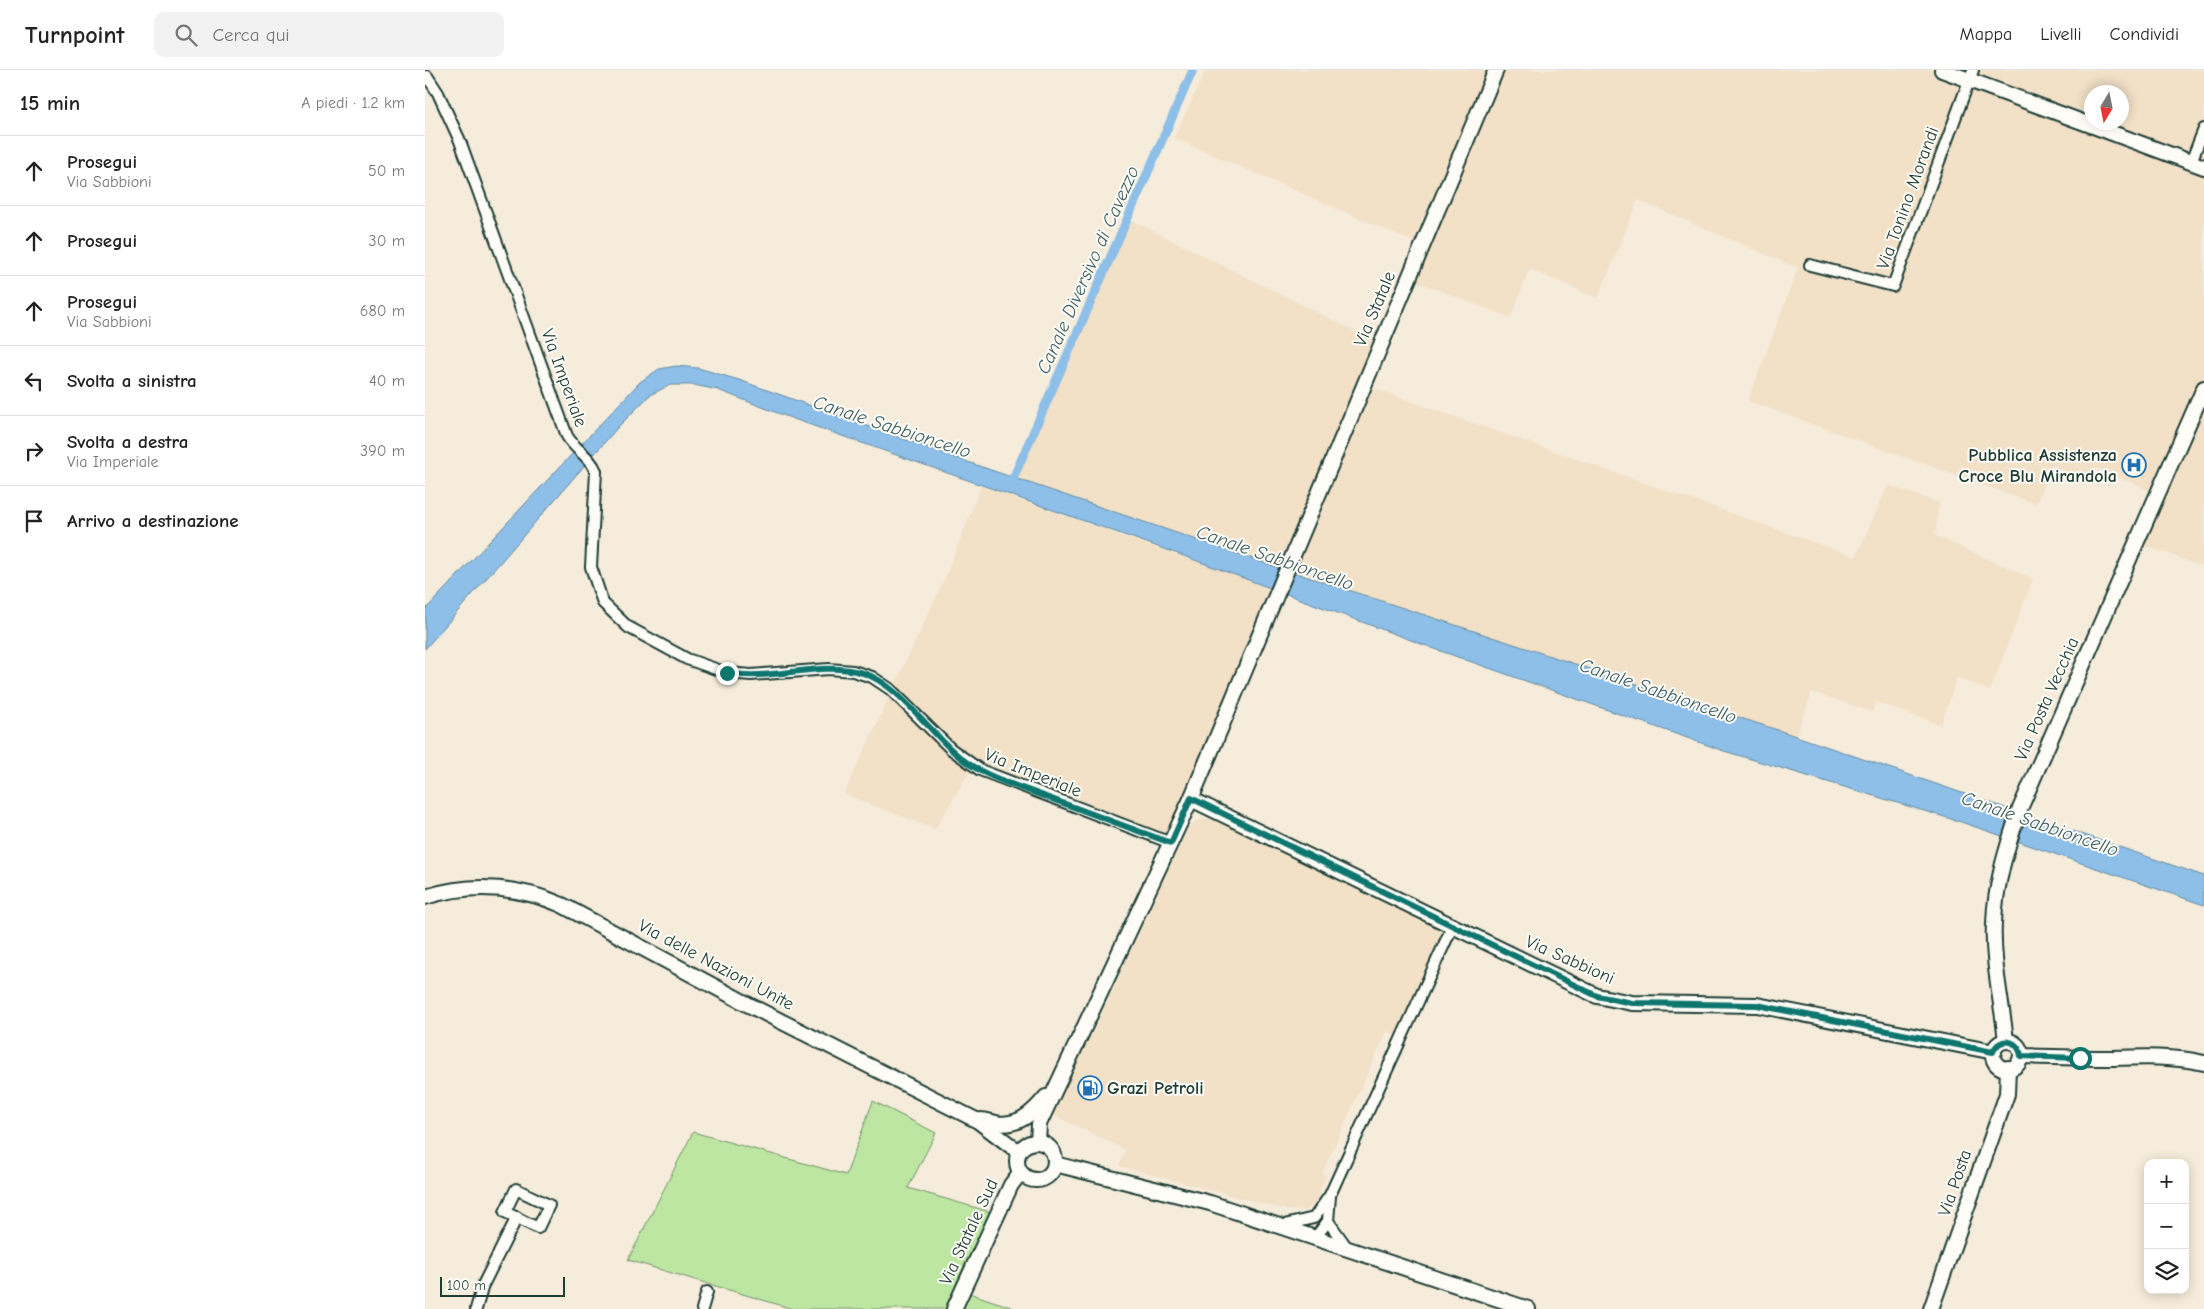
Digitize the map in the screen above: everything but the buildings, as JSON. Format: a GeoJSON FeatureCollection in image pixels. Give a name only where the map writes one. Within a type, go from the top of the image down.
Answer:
{"type":"FeatureCollection","features":[{"type":"Feature","properties":{"kind":"street","name":"Via Statale"},"geometry":{"type":"LineString","coordinates":[[1062,1074],[1191,798],[1496,70]]}},
{"type":"Feature","properties":{"kind":"street"},"geometry":{"type":"LineString","coordinates":[[1942,70],[1971,75],[2197,164],[2204,129]]}},
{"type":"Feature","properties":{"kind":"street","name":"Via Imperiale"},"geometry":{"type":"LineString","coordinates":[[429,74],[460,141],[564,427],[572,445],[592,462],[597,479],[591,531],[591,567],[603,603],[628,627],[687,659],[727,673],[751,675],[829,670],[853,671],[872,677],[890,689],[951,749],[980,770],[1171,843]]}},
{"type":"Feature","properties":{"kind":"street","name":"Via Tonino Morandi"},"geometry":{"type":"LineString","coordinates":[[1811,265],[1893,286],[1971,75]]}},
{"type":"Feature","properties":{"kind":"street","name":"Via Posta Vecchia"},"geometry":{"type":"LineString","coordinates":[[2006,1041],[1994,925],[1996,896],[2008,843],[2019,811],[2204,388]]}},
{"type":"Feature","properties":{"kind":"street","name":"Via Sabbioni"},"geometry":{"type":"LineString","coordinates":[[1191,798],[1586,992],[1608,999],[1645,1004],[1757,1005],[1993,1052]]}},
{"type":"Feature","properties":{"kind":"street","name":"Via delle Nazioni Unite"},"geometry":{"type":"LineString","coordinates":[[425,897],[460,889],[488,888],[517,891],[546,898],[749,1005],[978,1121],[1019,1152]]}},
{"type":"Feature","properties":{"kind":"street"},"geometry":{"type":"LineString","coordinates":[[1315,1238],[1314,1218],[1330,1195],[1453,926]]}},
{"type":"Feature","properties":{"kind":"street"},"geometry":{"type":"LineString","coordinates":[[2006,1041],[2015,1044],[2021,1056],[2016,1064],[2008,1068],[1999,1066],[1993,1052],[1998,1044],[2006,1041]]}},
{"type":"Feature","properties":{"kind":"street"},"geometry":{"type":"LineString","coordinates":[[2021,1056],[2049,1058],[2154,1057],[2187,1059],[2204,1063]]}},
{"type":"Feature","properties":{"kind":"street","name":"Via Posta"},"geometry":{"type":"LineString","coordinates":[[1931,1309],[2007,1094],[2008,1068]]}},
{"type":"Feature","properties":{"kind":"street"},"geometry":{"type":"LineString","coordinates":[[1038,1142],[1039,1124],[1062,1074]]}},
{"type":"Feature","properties":{"kind":"street","name":"Via delle Nazioni Unite"},"geometry":{"type":"LineString","coordinates":[[978,1121],[982,1119],[1005,1124],[1021,1120],[1039,1106],[1062,1074]]}},
{"type":"Feature","properties":{"kind":"street"},"geometry":{"type":"LineString","coordinates":[[1038,1142],[1051,1150],[1055,1164],[1051,1173],[1043,1179],[1028,1179],[1020,1173],[1017,1160],[1019,1152],[1027,1144],[1038,1142]]}},
{"type":"Feature","properties":{"kind":"street"},"geometry":{"type":"LineString","coordinates":[[1055,1164],[1210,1203],[1528,1309]]}},
{"type":"Feature","properties":{"kind":"street","name":"Via Statale Sud"},"geometry":{"type":"LineString","coordinates":[[954,1309],[1011,1185],[1020,1173]]}},
{"type":"Feature","properties":{"kind":"street"},"geometry":{"type":"LineString","coordinates":[[1330,1195],[1328,1221],[1335,1234],[1349,1250]]}},
{"type":"Feature","properties":{"kind":"street"},"geometry":{"type":"LineString","coordinates":[[476,1309],[483,1285],[517,1218]]}},
{"type":"Feature","properties":{"kind":"street"},"geometry":{"type":"LineString","coordinates":[[1280,1226],[1314,1218]]}},
{"type":"Feature","properties":{"kind":"street"},"geometry":{"type":"LineString","coordinates":[[1315,1238],[1328,1221]]}},
{"type":"Feature","properties":{"kind":"street"},"geometry":{"type":"LineString","coordinates":[[702,1309],[707,1292]]}},
{"type":"Feature","properties":{"kind":"shaded area"},"geometry":{"type":"Polygon","coordinates":[[[1206,70],[2204,70],[2204,567],[2139,543],[2160,494],[2096,468],[2089,483],[2052,465],[2036,504],[1748,401],[1798,268],[1638,200],[1598,298],[1529,269],[1511,318],[1410,279],[1423,246],[1174,138],[1206,70]]]}},
{"type":"Feature","properties":{"kind":"shaded area"},"geometry":{"type":"Polygon","coordinates":[[[1125,217],[1379,343],[1364,385],[1856,557],[1888,485],[1939,503],[1935,536],[2033,579],[1990,691],[1957,677],[1941,725],[1876,702],[1872,712],[1812,692],[1796,736],[1262,562],[1016,478],[1125,217]]]}},
{"type":"Feature","properties":{"kind":"shaded area"},"geometry":{"type":"Polygon","coordinates":[[[981,486],[1273,589],[1164,843],[973,766],[935,829],[844,794],[945,578],[981,486]]]}},
{"type":"Feature","properties":{"kind":"shaded area"},"geometry":{"type":"Polygon","coordinates":[[[1209,818],[1215,819],[1447,926],[1397,1036],[1387,1031],[1322,1173],[1326,1176],[1319,1191],[1321,1193],[1314,1205],[1304,1211],[1287,1210],[1119,1166],[1126,1150],[1051,1114],[1074,1065],[1094,1031],[1188,828],[1197,821],[1209,818]]]}},
{"type":"Feature","properties":{"kind":"green space"},"geometry":{"type":"Polygon","coordinates":[[[873,1101],[936,1133],[908,1188],[1001,1215],[966,1292],[1017,1309],[793,1309],[628,1260],[693,1132],[846,1175],[873,1101]]]}},
{"type":"Feature","properties":{"kind":"water","name":"Canale Sabbioncello"},"geometry":{"type":"Polygon","coordinates":[[[676,366],[698,368],[739,380],[982,467],[1262,562],[1796,736],[2204,876],[2204,905],[1961,822],[1724,751],[1435,649],[1181,555],[788,417],[718,390],[694,385],[670,385],[650,395],[618,427],[425,649],[425,610],[640,382],[659,369],[676,366]]]}},
{"type":"Feature","properties":{"kind":"waterway","name":"Canale Diversivo di Cavezzo"},"geometry":{"type":"LineString","coordinates":[[1011,483],[1193,70]]}},
{"type":"Feature","properties":{"kind":"place","name":"Pubblica Assistenza Croce Blu Mirandola"},"geometry":{"type":"Point","coordinates":[2134,465]}},
{"type":"Feature","properties":{"kind":"place","name":"Grazi Petroli"},"geometry":{"type":"Point","coordinates":[1090,1088]}},
{"type":"Feature","properties":{"kind":"route"},"geometry":{"type":"LineString","coordinates":[[727,673],[751,675],[795,671],[843,670],[862,673],[880,681],[890,689],[951,749],[968,763],[999,779],[1171,843],[1191,798],[1597,996],[1645,1004],[1757,1005],[1993,1052],[1998,1044],[2006,1041],[2018,1047],[2021,1056],[2080,1058]]}}]}
